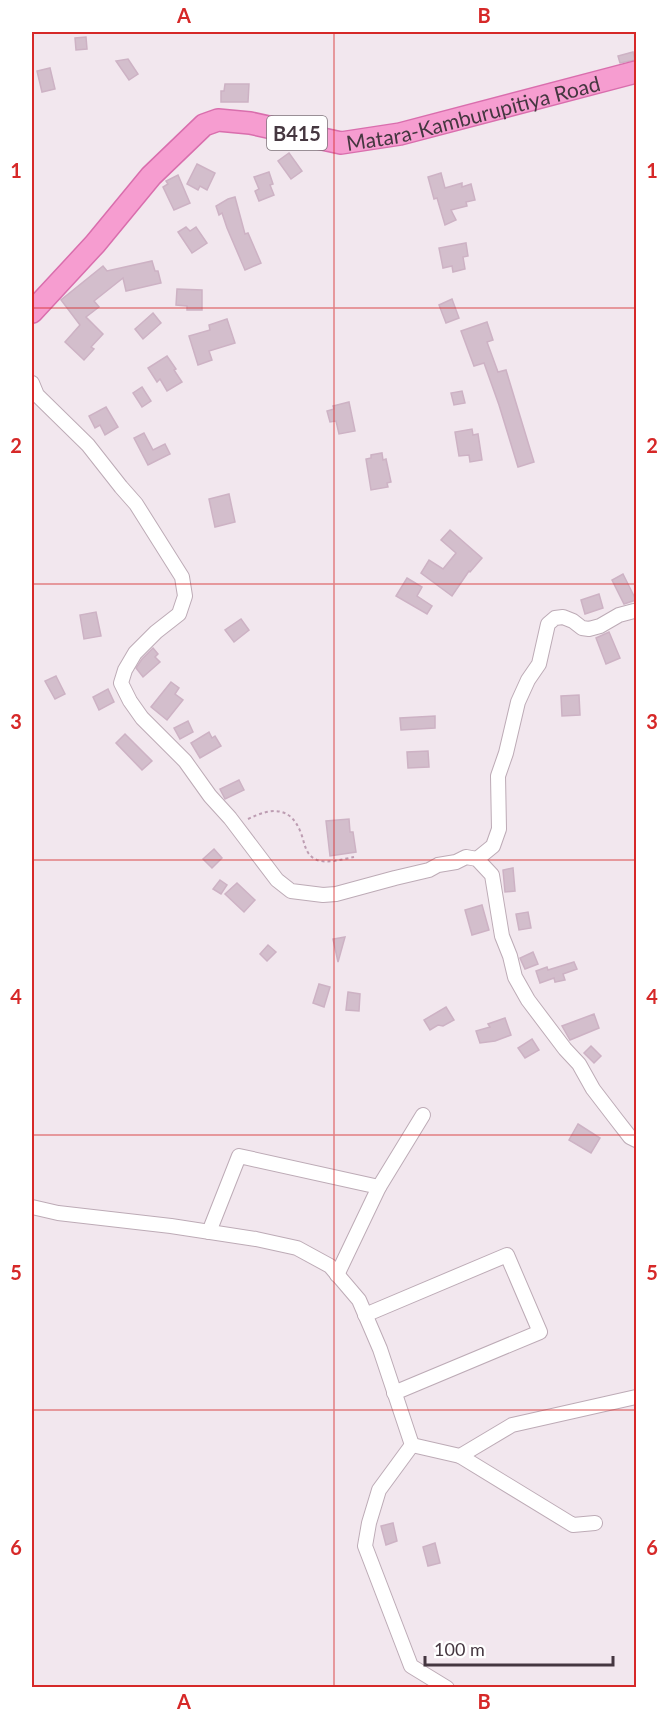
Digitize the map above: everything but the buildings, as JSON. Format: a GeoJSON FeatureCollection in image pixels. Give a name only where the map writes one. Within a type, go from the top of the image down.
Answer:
{"type":"FeatureCollection","features":[{"type":"Feature","properties":{"kind":"main road","name":"Matara-Kamburupitiya Road"},"geometry":{"type":"LineString","coordinates":[[32,312],[95,244],[151,176],[204,125],[218,120],[250,123],[341,143],[400,134],[636,72]]}},
{"type":"Feature","properties":{"kind":"street"},"geometry":{"type":"LineString","coordinates":[[32,383],[37,395],[88,445],[136,504],[182,577],[185,596],[179,614],[135,653],[125,670],[121,683],[141,718],[185,761],[277,880],[291,891],[323,895],[336,894],[429,870],[438,864],[456,862],[466,857],[477,859],[492,875],[502,936],[515,977],[528,1000],[579,1064],[593,1089],[616,1119],[630,1137],[636,1140]]}},
{"type":"Feature","properties":{"kind":"street"},"geometry":{"type":"LineString","coordinates":[[477,859],[493,846],[500,829],[498,776],[518,702],[528,680],[539,664],[548,624],[555,618],[563,617],[582,628],[589,629],[600,626],[619,615],[634,611]]}},
{"type":"Feature","properties":{"kind":"street"},"geometry":{"type":"LineString","coordinates":[[338,1275],[379,1188],[423,1115]]}},
{"type":"Feature","properties":{"kind":"street"},"geometry":{"type":"LineString","coordinates":[[209,1232],[239,1156],[379,1188]]}},
{"type":"Feature","properties":{"kind":"street"},"geometry":{"type":"LineString","coordinates":[[32,1207],[58,1213],[256,1239],[297,1248],[330,1266],[359,1300],[380,1350],[412,1445]]}},
{"type":"Feature","properties":{"kind":"street"},"geometry":{"type":"LineString","coordinates":[[365,1315],[507,1255],[540,1332],[394,1393]]}},
{"type":"Feature","properties":{"kind":"street"},"geometry":{"type":"LineString","coordinates":[[460,1455],[512,1425],[636,1397]]}},
{"type":"Feature","properties":{"kind":"street"},"geometry":{"type":"LineString","coordinates":[[412,1445],[460,1455],[573,1525],[595,1523]]}},
{"type":"Feature","properties":{"kind":"street"},"geometry":{"type":"LineString","coordinates":[[412,1445],[379,1490],[365,1546],[411,1666],[447,1688]]}},
{"type":"Feature","properties":{"kind":"path"},"geometry":{"type":"LineString","coordinates":[[236,827],[260,813],[277,810],[291,816],[301,832],[304,849],[315,859],[335,861],[354,857]]}}]}
